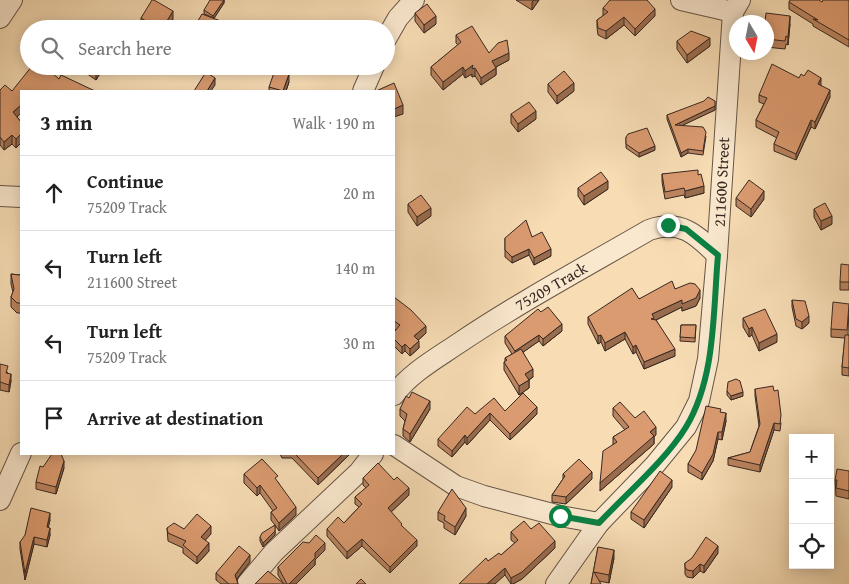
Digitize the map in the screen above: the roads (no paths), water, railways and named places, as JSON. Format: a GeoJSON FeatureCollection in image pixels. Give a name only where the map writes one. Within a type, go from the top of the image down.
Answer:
{"type":"FeatureCollection","features":[{"type":"Feature","properties":{"kind":"street"},"geometry":{"type":"LineString","coordinates":[[0,18],[12,0]]}},
{"type":"Feature","properties":{"kind":"street"},"geometry":{"type":"LineString","coordinates":[[395,23],[414,0]]}},
{"type":"Feature","properties":{"kind":"street"},"geometry":{"type":"LineString","coordinates":[[681,0],[736,6]]}},
{"type":"Feature","properties":{"kind":"street","name":"211600 Street"},"geometry":{"type":"LineString","coordinates":[[556,584],[599,523],[654,466],[686,428],[699,401],[708,359],[718,255],[736,6]]}},
{"type":"Feature","properties":{"kind":"street"},"geometry":{"type":"LineString","coordinates":[[363,90],[370,75]]}},
{"type":"Feature","properties":{"kind":"street"},"geometry":{"type":"LineString","coordinates":[[0,196],[20,197]]}},
{"type":"Feature","properties":{"kind":"street","name":"75209 Track"},"geometry":{"type":"LineString","coordinates":[[395,394],[404,383],[496,318],[649,230],[659,226],[677,226],[699,239],[718,255]]}},
{"type":"Feature","properties":{"kind":"street"},"geometry":{"type":"LineString","coordinates":[[395,446],[456,486],[484,496],[560,516],[599,523]]}},
{"type":"Feature","properties":{"kind":"street"},"geometry":{"type":"LineString","coordinates":[[0,500],[20,455]]}},
{"type":"Feature","properties":{"kind":"street"},"geometry":{"type":"LineString","coordinates":[[246,584],[274,552],[359,472],[372,455]]}}]}
